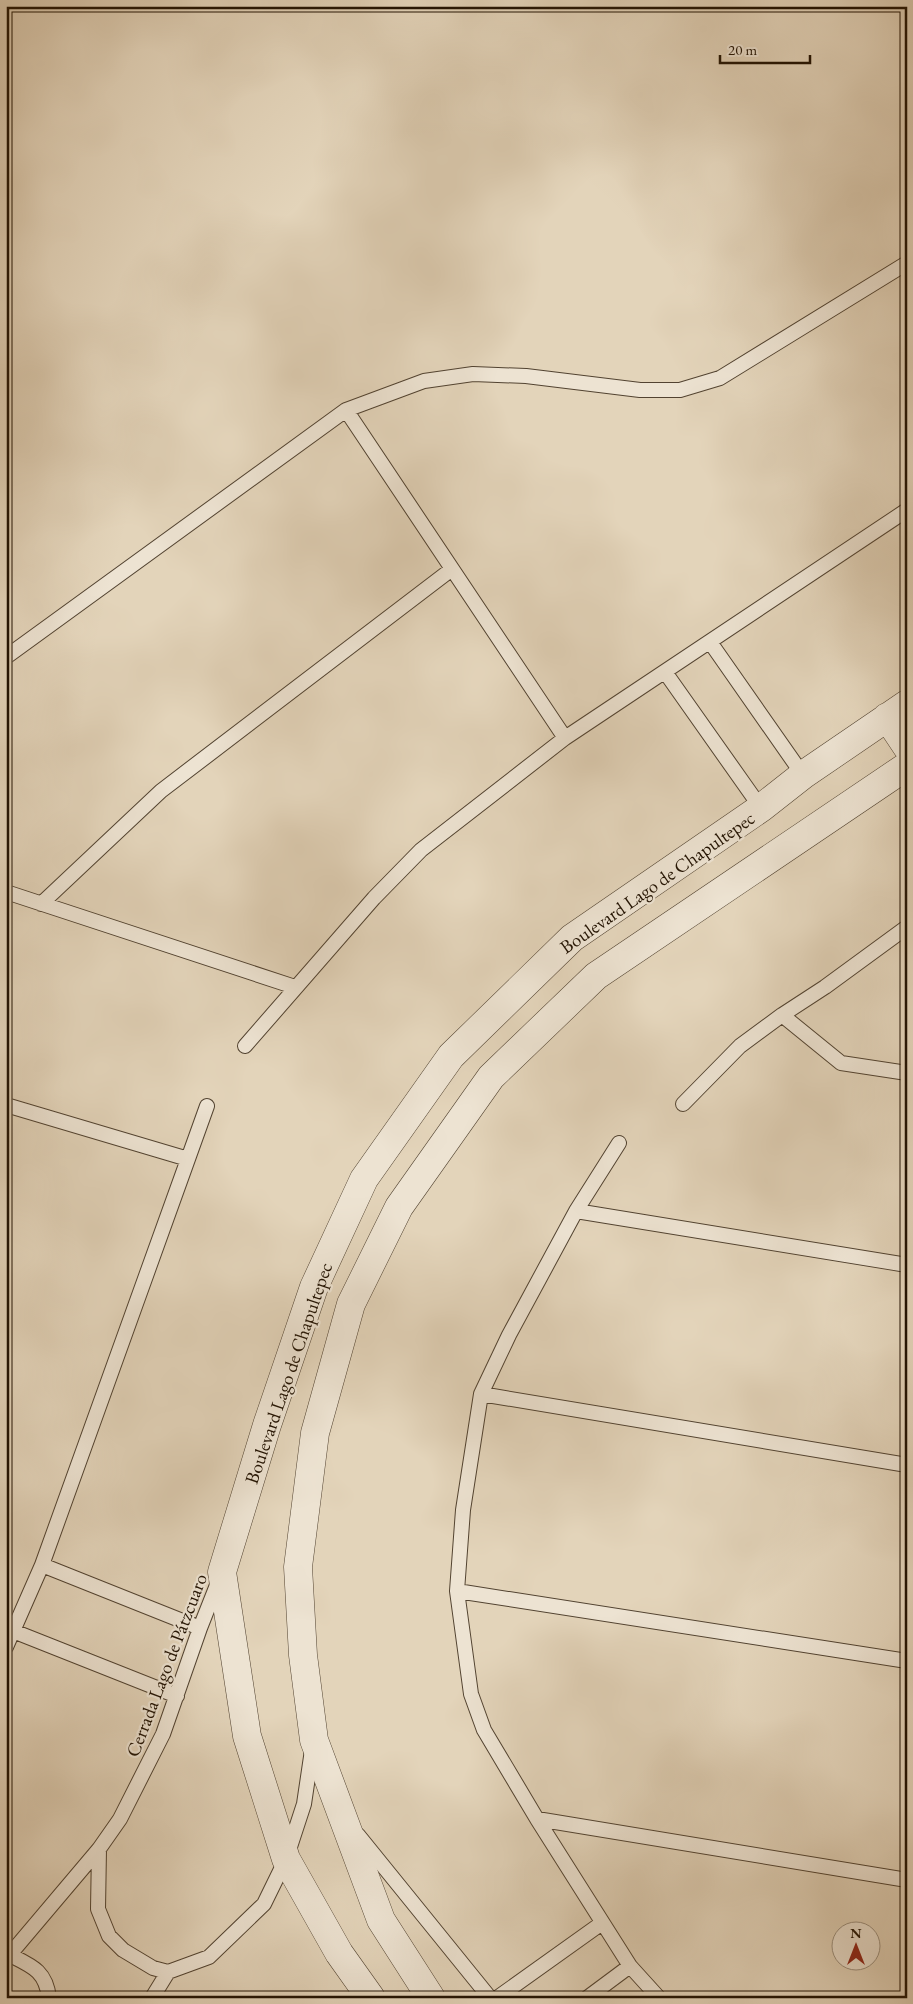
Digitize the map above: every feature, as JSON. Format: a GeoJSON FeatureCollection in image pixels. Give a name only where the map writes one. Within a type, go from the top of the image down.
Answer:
{"type":"FeatureCollection","features":[{"type":"Feature","properties":{"kind":"street","name":"Boulevard Lago de Chapultepec"},"geometry":{"type":"LineString","coordinates":[[371,1998],[339,1953],[286,1859],[247,1736],[222,1572],[267,1425],[314,1287],[364,1179],[451,1056],[572,938],[897,711]]}},
{"type":"Feature","properties":{"kind":"street"},"geometry":{"type":"LineString","coordinates":[[897,711],[907,747]]}},
{"type":"Feature","properties":{"kind":"street","name":"Boulevard Lago de Chapultepec"},"geometry":{"type":"LineString","coordinates":[[432,1998],[381,1920],[314,1740],[303,1655],[298,1566],[315,1433],[351,1304],[399,1207],[491,1077],[596,976],[907,766]]}},
{"type":"Feature","properties":{"kind":"lane"},"geometry":{"type":"LineString","coordinates":[[6,657],[346,410],[424,381],[473,374],[526,376],[640,390],[680,390],[720,378],[907,263]]}},
{"type":"Feature","properties":{"kind":"lane"},"geometry":{"type":"LineString","coordinates":[[346,410],[565,738]]}},
{"type":"Feature","properties":{"kind":"lane"},"geometry":{"type":"LineString","coordinates":[[245,1046],[374,898],[421,850],[565,738],[907,510]]}},
{"type":"Feature","properties":{"kind":"lane"},"geometry":{"type":"LineString","coordinates":[[41,904],[161,791],[452,569]]}},
{"type":"Feature","properties":{"kind":"lane"},"geometry":{"type":"LineString","coordinates":[[710,642],[803,775]]}},
{"type":"Feature","properties":{"kind":"lane"},"geometry":{"type":"LineString","coordinates":[[665,672],[760,808]]}},
{"type":"Feature","properties":{"kind":"lane"},"geometry":{"type":"LineString","coordinates":[[6,892],[295,987]]}},
{"type":"Feature","properties":{"kind":"lane"},"geometry":{"type":"LineString","coordinates":[[683,1104],[740,1046],[907,927]]}},
{"type":"Feature","properties":{"kind":"lane"},"geometry":{"type":"LineString","coordinates":[[782,1015],[841,1063],[907,1074]]}},
{"type":"Feature","properties":{"kind":"lane"},"geometry":{"type":"LineString","coordinates":[[6,1105],[188,1158]]}},
{"type":"Feature","properties":{"kind":"lane"},"geometry":{"type":"LineString","coordinates":[[6,1647],[42,1564],[207,1106]]}},
{"type":"Feature","properties":{"kind":"lane"},"geometry":{"type":"LineString","coordinates":[[618,1143],[576,1211],[509,1335],[481,1394],[463,1510],[457,1591],[471,1694],[484,1730],[537,1819],[630,1966],[659,1998]]}},
{"type":"Feature","properties":{"kind":"lane"},"geometry":{"type":"LineString","coordinates":[[576,1211],[907,1265]]}},
{"type":"Feature","properties":{"kind":"lane"},"geometry":{"type":"LineString","coordinates":[[481,1394],[907,1465]]}},
{"type":"Feature","properties":{"kind":"lane"},"geometry":{"type":"LineString","coordinates":[[42,1564],[200,1628]]}},
{"type":"Feature","properties":{"kind":"lane","name":"Cerrada Lago de Pátzcuaro"},"geometry":{"type":"LineString","coordinates":[[8,1957],[99,1849],[120,1819],[163,1734],[200,1628],[222,1572]]}},
{"type":"Feature","properties":{"kind":"lane"},"geometry":{"type":"LineString","coordinates":[[457,1591],[907,1661]]}},
{"type":"Feature","properties":{"kind":"lane"},"geometry":{"type":"LineString","coordinates":[[13,1631],[177,1696]]}},
{"type":"Feature","properties":{"kind":"lane"},"geometry":{"type":"LineString","coordinates":[[152,1998],[168,1972],[209,1957],[264,1904],[286,1859],[304,1804],[314,1740]]}},
{"type":"Feature","properties":{"kind":"lane"},"geometry":{"type":"LineString","coordinates":[[345,1819],[490,1998]]}},
{"type":"Feature","properties":{"kind":"lane"},"geometry":{"type":"LineString","coordinates":[[537,1819],[907,1880]]}},
{"type":"Feature","properties":{"kind":"lane"},"geometry":{"type":"LineString","coordinates":[[99,1849],[98,1909],[109,1936],[123,1950],[140,1961],[168,1972]]}},
{"type":"Feature","properties":{"kind":"lane"},"geometry":{"type":"LineString","coordinates":[[497,1998],[602,1923]]}},
{"type":"Feature","properties":{"kind":"lane"},"geometry":{"type":"LineString","coordinates":[[8,1957],[38,1970],[48,1986],[49,1998]]}},
{"type":"Feature","properties":{"kind":"lane"},"geometry":{"type":"LineString","coordinates":[[587,1998],[630,1966]]}}]}
